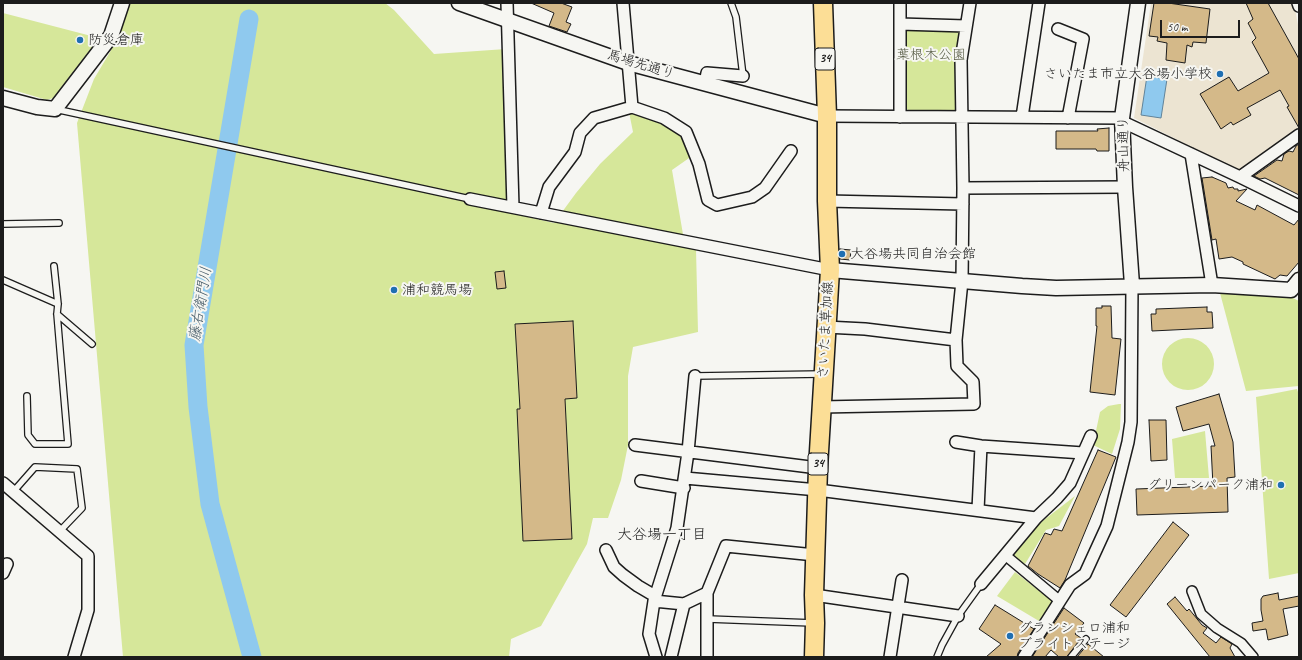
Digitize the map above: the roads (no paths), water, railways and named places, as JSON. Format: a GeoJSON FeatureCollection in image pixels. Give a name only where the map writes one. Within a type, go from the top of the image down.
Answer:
{"type":"FeatureCollection","features":[{"type":"Feature","properties":{"kind":"main road","name":"さいたま草加線"},"geometry":{"type":"LineString","coordinates":[[814,657],[814,595],[818,468],[830,270],[823,3]]}},
{"type":"Feature","properties":{"kind":"street"},"geometry":{"type":"LineString","coordinates":[[3,98],[37,107],[55,109],[110,36],[122,3]]}},
{"type":"Feature","properties":{"kind":"street","name":"馬場先通り"},"geometry":{"type":"LineString","coordinates":[[459,3],[508,19],[628,63],[827,116]]}},
{"type":"Feature","properties":{"kind":"street"},"geometry":{"type":"LineString","coordinates":[[507,3],[513,207]]}},
{"type":"Feature","properties":{"kind":"street"},"geometry":{"type":"LineString","coordinates":[[623,3],[632,107]]}},
{"type":"Feature","properties":{"kind":"street"},"geometry":{"type":"LineString","coordinates":[[900,3],[900,117]]}},
{"type":"Feature","properties":{"kind":"street"},"geometry":{"type":"LineString","coordinates":[[821,407],[974,404],[973,382],[957,366],[956,340],[962,281],[963,188],[961,60],[970,3]]}},
{"type":"Feature","properties":{"kind":"street"},"geometry":{"type":"LineString","coordinates":[[1022,117],[1038,3]]}},
{"type":"Feature","properties":{"kind":"street","name":"舟山通り"},"geometry":{"type":"LineString","coordinates":[[1132,285],[1122,120],[1138,3]]}},
{"type":"Feature","properties":{"kind":"street"},"geometry":{"type":"LineString","coordinates":[[900,24],[966,26]]}},
{"type":"Feature","properties":{"kind":"street"},"geometry":{"type":"LineString","coordinates":[[1058,29],[1083,38],[1068,118]]}},
{"type":"Feature","properties":{"kind":"street"},"geometry":{"type":"LineString","coordinates":[[705,83],[707,73],[743,76]]}},
{"type":"Feature","properties":{"kind":"street"},"geometry":{"type":"LineString","coordinates":[[541,213],[549,187],[575,152],[580,133],[594,118],[632,107],[664,118],[686,132],[699,164],[708,200],[717,204],[752,197],[765,188],[791,151]]}},
{"type":"Feature","properties":{"kind":"street"},"geometry":{"type":"LineString","coordinates":[[827,116],[1022,117],[1122,120],[1299,206]]}},
{"type":"Feature","properties":{"kind":"street"},"geometry":{"type":"LineString","coordinates":[[1240,177],[1299,135]]}},
{"type":"Feature","properties":{"kind":"street"},"geometry":{"type":"LineString","coordinates":[[1191,154],[1212,285]]}},
{"type":"Feature","properties":{"kind":"street"},"geometry":{"type":"LineString","coordinates":[[963,188],[1125,187]]}},
{"type":"Feature","properties":{"kind":"street"},"geometry":{"type":"LineString","coordinates":[[470,199],[830,270],[1056,288],[1132,285],[1212,285],[1296,288]]}},
{"type":"Feature","properties":{"kind":"street"},"geometry":{"type":"LineString","coordinates":[[827,201],[963,204]]}},
{"type":"Feature","properties":{"kind":"street"},"geometry":{"type":"LineString","coordinates":[[1024,657],[1070,585],[1085,574],[1106,526],[1128,442],[1131,422],[1132,285]]}},
{"type":"Feature","properties":{"kind":"street"},"geometry":{"type":"LineString","coordinates":[[826,327],[865,329],[956,340]]}},
{"type":"Feature","properties":{"kind":"street"},"geometry":{"type":"LineString","coordinates":[[656,657],[649,634],[655,599],[677,528],[685,483],[695,376]]}},
{"type":"Feature","properties":{"kind":"street"},"geometry":{"type":"LineString","coordinates":[[981,584],[1036,518],[1070,483],[1082,453],[1091,436]]}},
{"type":"Feature","properties":{"kind":"street"},"geometry":{"type":"LineString","coordinates":[[956,442],[981,446],[1082,453]]}},
{"type":"Feature","properties":{"kind":"street"},"geometry":{"type":"LineString","coordinates":[[635,445],[818,468]]}},
{"type":"Feature","properties":{"kind":"street"},"geometry":{"type":"LineString","coordinates":[[978,510],[981,446]]}},
{"type":"Feature","properties":{"kind":"street"},"geometry":{"type":"LineString","coordinates":[[641,481],[818,490],[1036,518]]}},
{"type":"Feature","properties":{"kind":"street"},"geometry":{"type":"LineString","coordinates":[[3,483],[88,556],[88,610],[74,657]]}},
{"type":"Feature","properties":{"kind":"street"},"geometry":{"type":"LineString","coordinates":[[707,657],[707,593],[726,546],[815,555]]}},
{"type":"Feature","properties":{"kind":"street"},"geometry":{"type":"LineString","coordinates":[[606,550],[614,566],[655,599],[684,604],[707,593]]}},
{"type":"Feature","properties":{"kind":"street"},"geometry":{"type":"LineString","coordinates":[[1005,556],[1060,601]]}},
{"type":"Feature","properties":{"kind":"street"},"geometry":{"type":"LineString","coordinates":[[890,657],[902,580]]}},
{"type":"Feature","properties":{"kind":"street"},"geometry":{"type":"LineString","coordinates":[[1192,591],[1201,614],[1217,628],[1241,643],[1253,657]]}},
{"type":"Feature","properties":{"kind":"street"},"geometry":{"type":"LineString","coordinates":[[814,595],[958,616]]}},
{"type":"Feature","properties":{"kind":"street"},"geometry":{"type":"LineString","coordinates":[[671,657],[684,604]]}},
{"type":"Feature","properties":{"kind":"lane"},"geometry":{"type":"LineString","coordinates":[[731,3],[736,18],[743,76]]}},
{"type":"Feature","properties":{"kind":"lane"},"geometry":{"type":"LineString","coordinates":[[55,109],[470,199]]}},
{"type":"Feature","properties":{"kind":"lane"},"geometry":{"type":"LineString","coordinates":[[3,224],[59,223]]}},
{"type":"Feature","properties":{"kind":"lane"},"geometry":{"type":"LineString","coordinates":[[27,396],[28,435],[35,444],[68,444],[54,266]]}},
{"type":"Feature","properties":{"kind":"lane"},"geometry":{"type":"LineString","coordinates":[[3,280],[58,304]]}},
{"type":"Feature","properties":{"kind":"lane"},"geometry":{"type":"LineString","coordinates":[[57,314],[92,344]]}},
{"type":"Feature","properties":{"kind":"lane"},"geometry":{"type":"LineString","coordinates":[[695,376],[824,374]]}},
{"type":"Feature","properties":{"kind":"lane"},"geometry":{"type":"LineString","coordinates":[[13,492],[34,467],[77,469],[82,508],[59,532]]}},
{"type":"Feature","properties":{"kind":"lane"},"geometry":{"type":"LineString","coordinates":[[937,657],[958,616],[981,584]]}},
{"type":"Feature","properties":{"kind":"lane"},"geometry":{"type":"LineString","coordinates":[[708,619],[815,623]]}},
{"type":"Feature","properties":{"kind":"lane"},"geometry":{"type":"LineString","coordinates":[[1071,657],[1086,639]]}},
{"type":"Feature","properties":{"kind":"water"},"geometry":{"type":"Polygon","coordinates":[[[1147,76],[1167,79],[1161,118],[1141,115],[1147,76]]]}},
{"type":"Feature","properties":{"kind":"waterway","name":"藤右衛門川"},"geometry":{"type":"LineString","coordinates":[[249,19],[194,345],[198,407],[210,504],[252,657]]}},
{"type":"Feature","properties":{"kind":"place","name":"防災倉庫"},"geometry":{"type":"Point","coordinates":[80,40]}},
{"type":"Feature","properties":{"kind":"place","name":"さいたま市立大谷場小学校"},"geometry":{"type":"Point","coordinates":[1220,74]}},
{"type":"Feature","properties":{"kind":"place","name":"大谷場共同自治会館"},"geometry":{"type":"Point","coordinates":[842,254]}},
{"type":"Feature","properties":{"kind":"place","name":"浦和競馬場"},"geometry":{"type":"Point","coordinates":[394,290]}},
{"type":"Feature","properties":{"kind":"place","name":"グリーンパーク浦和"},"geometry":{"type":"Point","coordinates":[1281,485]}},
{"type":"Feature","properties":{"kind":"place","name":"グランシェロ浦和 ブライトステージ"},"geometry":{"type":"Point","coordinates":[1010,636]}},
{"type":"Feature","properties":{"kind":"district","name":"大谷場一丁目"},"geometry":{"type":"Point","coordinates":[662,535]}},
{"type":"Feature","properties":{"kind":"park label","name":"葉根木公園"},"geometry":{"type":"Point","coordinates":[931,55]}}]}
